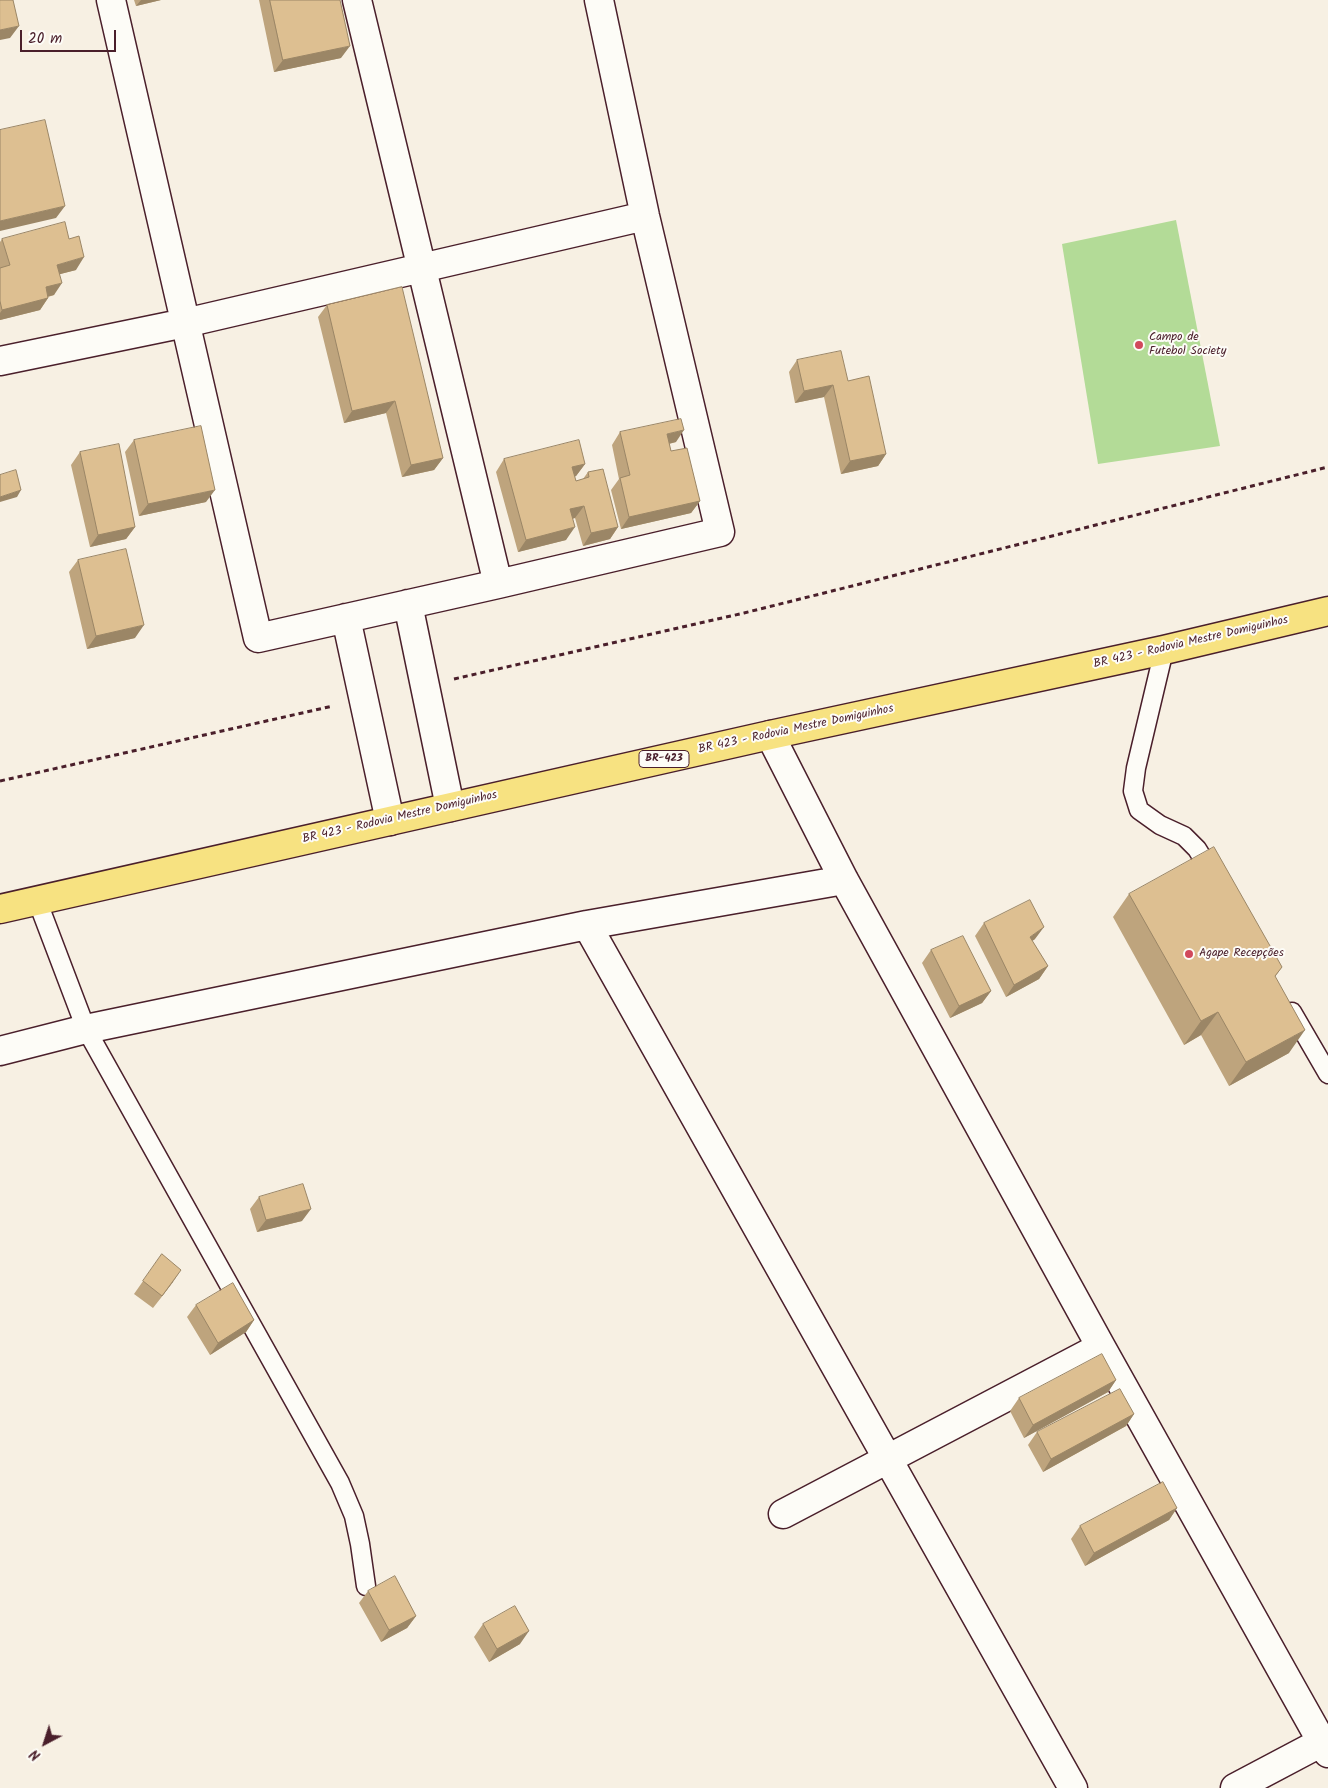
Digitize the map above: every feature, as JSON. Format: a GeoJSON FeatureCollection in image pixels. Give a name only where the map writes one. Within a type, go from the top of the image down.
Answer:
{"type":"FeatureCollection","features":[{"type":"Feature","properties":{"kind":"main road","name":"BR 423 - Rodovia Mestre Domiguinhos"},"geometry":{"type":"LineString","coordinates":[[0,909],[770,735],[1164,650],[1328,611]]}},
{"type":"Feature","properties":{"kind":"street"},"geometry":{"type":"LineString","coordinates":[[112,0],[258,638],[720,532],[645,216],[599,0]]}},
{"type":"Feature","properties":{"kind":"street"},"geometry":{"type":"LineString","coordinates":[[357,0],[498,584]]}},
{"type":"Feature","properties":{"kind":"street"},"geometry":{"type":"LineString","coordinates":[[0,361],[421,269],[645,216]]}},
{"type":"Feature","properties":{"kind":"street"},"geometry":{"type":"LineString","coordinates":[[408,604],[450,807]]}},
{"type":"Feature","properties":{"kind":"street"},"geometry":{"type":"LineString","coordinates":[[346,618],[390,821]]}},
{"type":"Feature","properties":{"kind":"street"},"geometry":{"type":"LineString","coordinates":[[770,735],[844,880],[1101,1347],[1325,1747],[1235,1788]]}},
{"type":"Feature","properties":{"kind":"street"},"geometry":{"type":"LineString","coordinates":[[0,1050],[86,1029],[587,925],[844,880]]}},
{"type":"Feature","properties":{"kind":"street"},"geometry":{"type":"LineString","coordinates":[[587,925],[1073,1788]]}},
{"type":"Feature","properties":{"kind":"street"},"geometry":{"type":"LineString","coordinates":[[783,1514],[1101,1347]]}},
{"type":"Feature","properties":{"kind":"lane"},"geometry":{"type":"LineString","coordinates":[[1164,650],[1136,768],[1133,791],[1139,810],[1160,825],[1184,836],[1197,849],[1222,892]]}},
{"type":"Feature","properties":{"kind":"lane"},"geometry":{"type":"LineString","coordinates":[[37,900],[86,1029],[340,1483],[354,1516],[366,1586]]}},
{"type":"Feature","properties":{"kind":"lane"},"geometry":{"type":"LineString","coordinates":[[1284,999],[1328,1074]]}},
{"type":"Feature","properties":{"kind":"path"},"geometry":{"type":"LineString","coordinates":[[425,685],[744,613],[1328,467]]}},
{"type":"Feature","properties":{"kind":"path"},"geometry":{"type":"LineString","coordinates":[[0,781],[364,699]]}},
{"type":"Feature","properties":{"kind":"green space","name":"Campo de Futebol Society"},"geometry":{"type":"Polygon","coordinates":[[[1176,220],[1220,446],[1098,464],[1062,244],[1176,220]]]}},
{"type":"Feature","properties":{"kind":"building"},"geometry":{"type":"Polygon","coordinates":[[[0,0],[13,0],[19,26],[0,30],[0,0]]]}},
{"type":"Feature","properties":{"kind":"building"},"geometry":{"type":"Polygon","coordinates":[[[270,0],[340,0],[350,46],[283,60],[270,0]]]}},
{"type":"Feature","properties":{"kind":"building"},"geometry":{"type":"Polygon","coordinates":[[[45,120],[65,206],[0,221],[0,130],[45,120]]]}},
{"type":"Feature","properties":{"kind":"building"},"geometry":{"type":"Polygon","coordinates":[[[65,222],[69,239],[79,236],[84,257],[57,265],[62,283],[46,287],[48,298],[2,310],[0,301],[0,268],[10,265],[2,239],[65,222]]]}},
{"type":"Feature","properties":{"kind":"building"},"geometry":{"type":"Polygon","coordinates":[[[402,287],[443,458],[411,465],[395,401],[352,411],[327,305],[402,287]]]}},
{"type":"Feature","properties":{"kind":"building"},"geometry":{"type":"Polygon","coordinates":[[[841,351],[848,381],[869,376],[886,454],[850,461],[833,385],[804,391],[797,360],[841,351]]]}},
{"type":"Feature","properties":{"kind":"building"},"geometry":{"type":"Polygon","coordinates":[[[681,419],[684,430],[667,434],[671,451],[687,448],[700,501],[629,517],[620,478],[630,475],[620,432],[681,419]]]}},
{"type":"Feature","properties":{"kind":"building"},"geometry":{"type":"Polygon","coordinates":[[[201,426],[215,490],[148,504],[134,440],[201,426]]]}},
{"type":"Feature","properties":{"kind":"building"},"geometry":{"type":"Polygon","coordinates":[[[579,440],[585,464],[572,467],[576,481],[589,477],[588,472],[603,469],[618,527],[591,533],[584,506],[570,509],[575,527],[526,540],[504,459],[579,440]]]}},
{"type":"Feature","properties":{"kind":"building"},"geometry":{"type":"Polygon","coordinates":[[[119,444],[135,527],[98,535],[80,452],[119,444]]]}},
{"type":"Feature","properties":{"kind":"building"},"geometry":{"type":"Polygon","coordinates":[[[16,470],[21,490],[0,497],[0,475],[16,470]]]}},
{"type":"Feature","properties":{"kind":"building"},"geometry":{"type":"Polygon","coordinates":[[[126,549],[144,625],[96,636],[78,560],[126,549]]]}},
{"type":"Feature","properties":{"kind":"building","name":"Agape Recepções"},"geometry":{"type":"Polygon","coordinates":[[[1214,847],[1282,967],[1275,976],[1305,1030],[1246,1062],[1218,1012],[1201,1021],[1129,894],[1214,847]]]}},
{"type":"Feature","properties":{"kind":"building"},"geometry":{"type":"Polygon","coordinates":[[[1030,900],[1044,927],[1030,937],[1048,966],[1014,985],[984,923],[1030,900]]]}},
{"type":"Feature","properties":{"kind":"building"},"geometry":{"type":"Polygon","coordinates":[[[963,936],[991,991],[959,1006],[931,950],[963,936]]]}},
{"type":"Feature","properties":{"kind":"building"},"geometry":{"type":"Polygon","coordinates":[[[303,1184],[311,1209],[266,1220],[259,1197],[303,1184]]]}},
{"type":"Feature","properties":{"kind":"building"},"geometry":{"type":"Polygon","coordinates":[[[162,1254],[181,1270],[162,1296],[143,1281],[162,1254]]]}},
{"type":"Feature","properties":{"kind":"building"},"geometry":{"type":"Polygon","coordinates":[[[233,1283],[254,1320],[218,1343],[196,1305],[233,1283]]]}},
{"type":"Feature","properties":{"kind":"building"},"geometry":{"type":"Polygon","coordinates":[[[1102,1354],[1116,1380],[1033,1425],[1019,1398],[1102,1354]]]}},
{"type":"Feature","properties":{"kind":"building"},"geometry":{"type":"Polygon","coordinates":[[[1120,1389],[1134,1414],[1051,1459],[1037,1432],[1120,1389]]]}},
{"type":"Feature","properties":{"kind":"building"},"geometry":{"type":"Polygon","coordinates":[[[1163,1482],[1177,1508],[1094,1553],[1080,1526],[1163,1482]]]}},
{"type":"Feature","properties":{"kind":"building"},"geometry":{"type":"Polygon","coordinates":[[[395,1576],[416,1616],[389,1630],[368,1591],[395,1576]]]}},
{"type":"Feature","properties":{"kind":"building"},"geometry":{"type":"Polygon","coordinates":[[[515,1606],[529,1631],[497,1649],[483,1624],[515,1606]]]}},
{"type":"Feature","properties":{"kind":"place","name":"Campo de Futebol Society"},"geometry":{"type":"Point","coordinates":[1139,345]}},
{"type":"Feature","properties":{"kind":"place","name":"Agape Recepções"},"geometry":{"type":"Point","coordinates":[1189,954]}}]}
